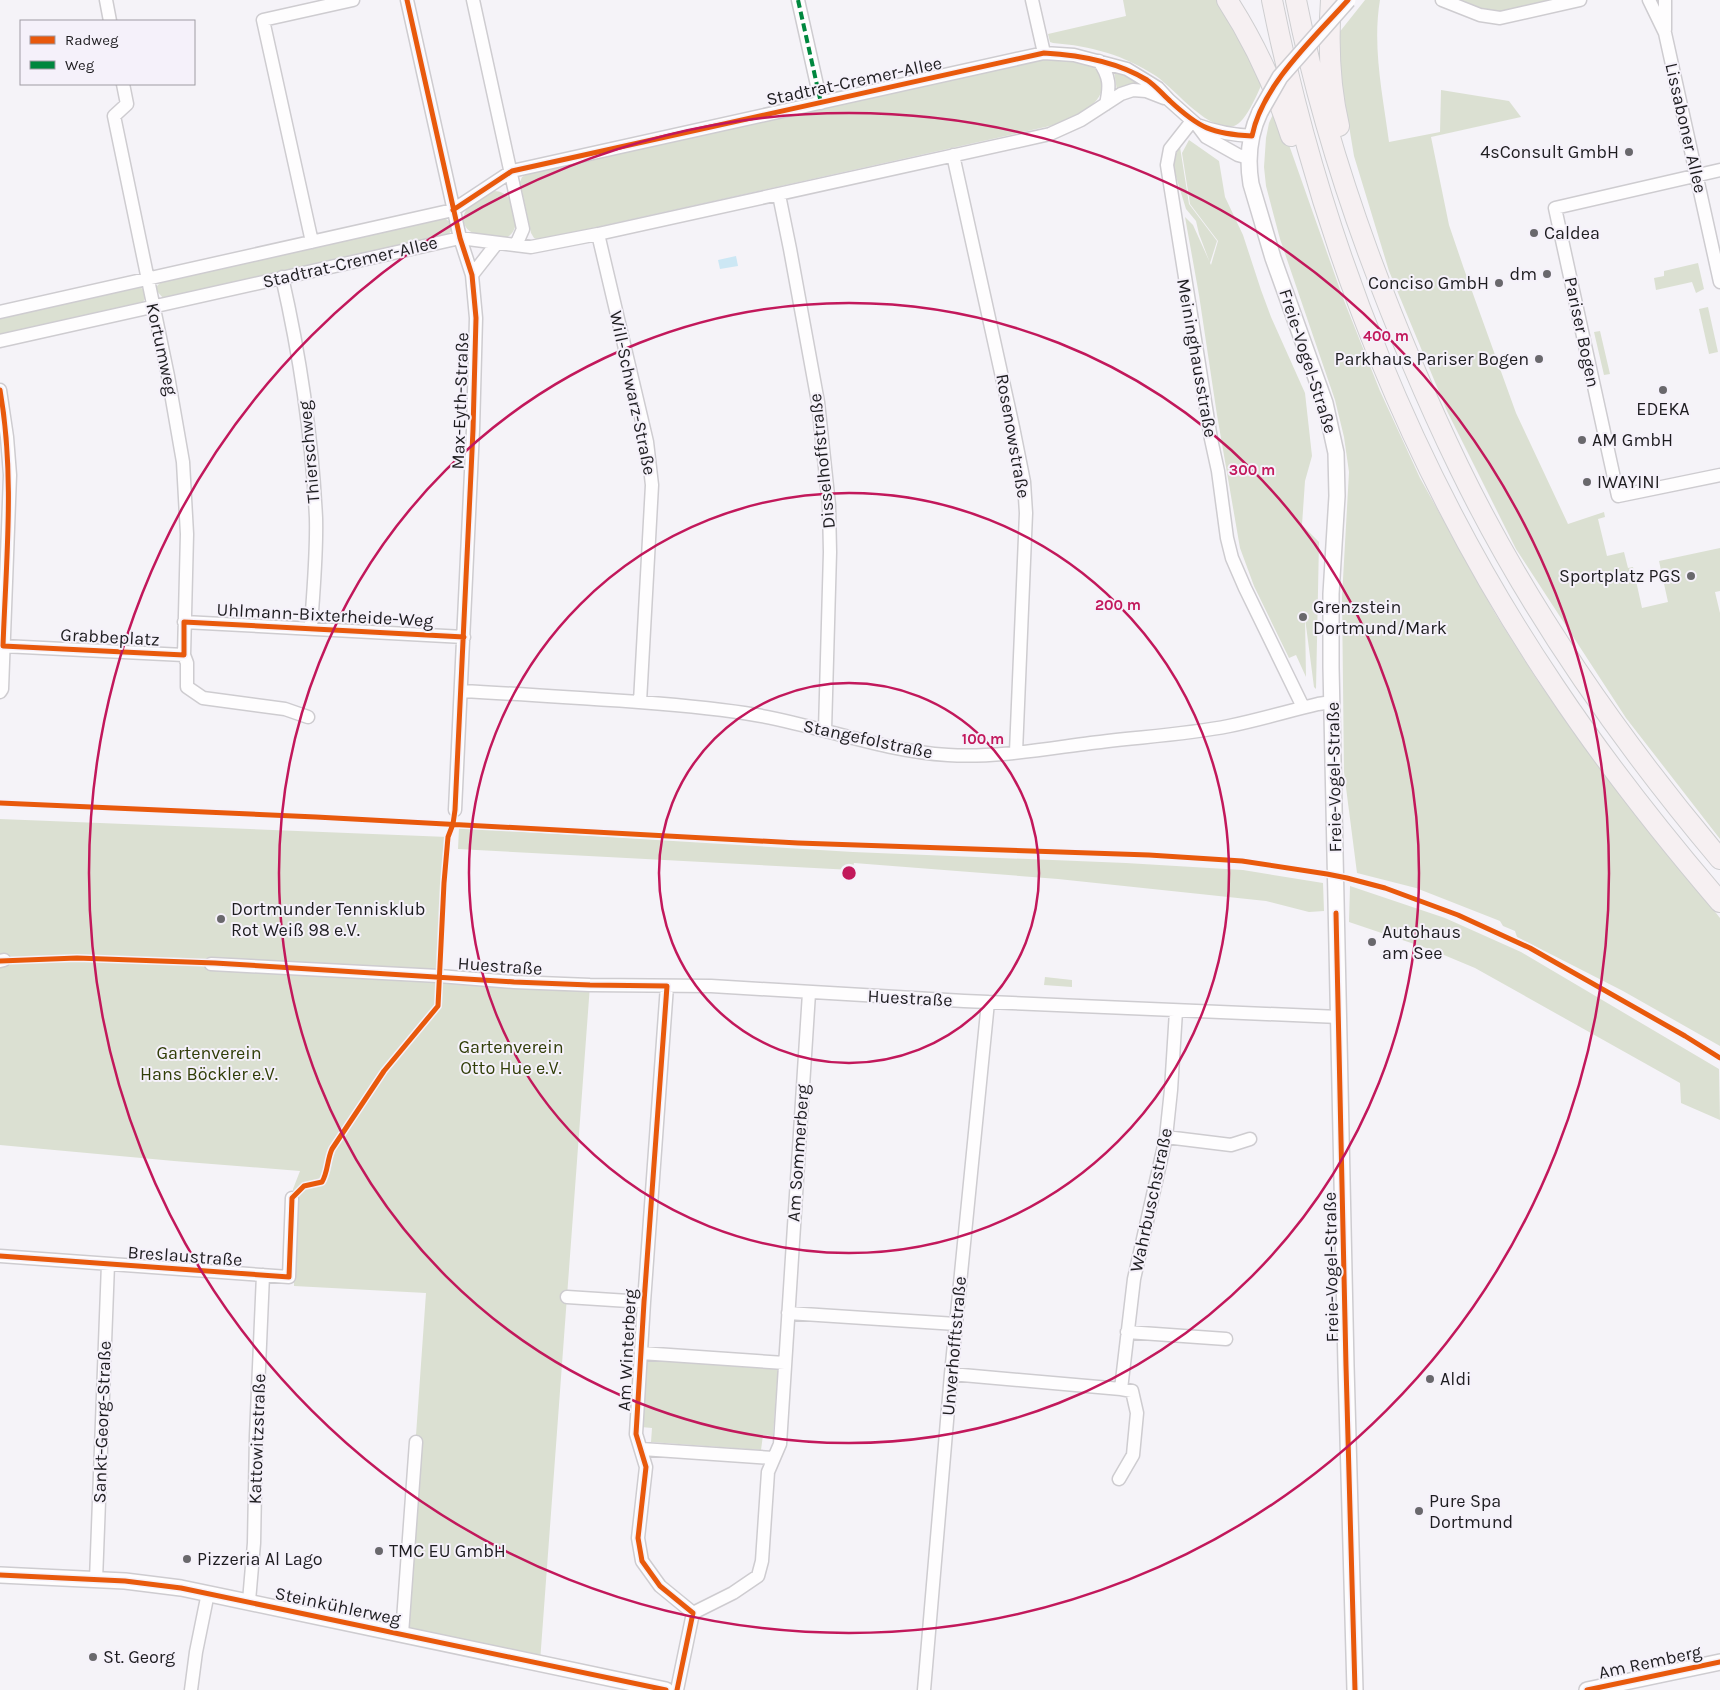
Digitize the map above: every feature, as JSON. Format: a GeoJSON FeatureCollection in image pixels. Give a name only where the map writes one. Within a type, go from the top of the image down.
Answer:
{"type":"FeatureCollection","features":[{"type":"Feature","properties":{"kind":"highway"},"geometry":{"type":"LineString","coordinates":[[1227,0],[1267,70],[1282,108],[1323,233],[1343,263]]}},
{"type":"Feature","properties":{"kind":"highway"},"geometry":{"type":"LineString","coordinates":[[1272,0],[1298,115],[1343,263],[1380,362],[1433,477],[1494,590],[1554,686],[1648,815],[1720,902]]}},
{"type":"Feature","properties":{"kind":"highway"},"geometry":{"type":"LineString","coordinates":[[1296,0],[1316,91],[1338,166],[1396,325],[1418,379],[1459,468],[1518,575],[1568,656],[1619,732],[1720,859]]}},
{"type":"Feature","properties":{"kind":"highway"},"geometry":{"type":"LineString","coordinates":[[1331,0],[1329,28],[1331,84],[1340,133],[1359,203],[1364,240]]}},
{"type":"Feature","properties":{"kind":"street"},"geometry":{"type":"LineString","coordinates":[[106,0],[110,20]]}},
{"type":"Feature","properties":{"kind":"street"},"geometry":{"type":"LineString","coordinates":[[312,242],[263,20],[353,0]]}},
{"type":"Feature","properties":{"kind":"street","name":"Max-Eyth-Straße"},"geometry":{"type":"LineString","coordinates":[[407,0],[453,210],[472,275],[476,318],[474,430],[455,810]]}},
{"type":"Feature","properties":{"kind":"street"},"geometry":{"type":"LineString","coordinates":[[473,0],[512,171],[523,229],[516,245]]}},
{"type":"Feature","properties":{"kind":"street"},"geometry":{"type":"LineString","coordinates":[[798,0],[821,102]]}},
{"type":"Feature","properties":{"kind":"street"},"geometry":{"type":"LineString","coordinates":[[1032,0],[1044,53]]}},
{"type":"Feature","properties":{"kind":"street","name":"Freie-Vogel-Straße"},"geometry":{"type":"LineString","coordinates":[[1348,0],[1280,77],[1260,112],[1254,124],[1249,158],[1249,174],[1254,198],[1325,403],[1336,453],[1337,496],[1331,594],[1332,702],[1346,1384],[1355,1690]]}},
{"type":"Feature","properties":{"kind":"street"},"geometry":{"type":"LineString","coordinates":[[1442,0],[1480,15],[1500,18],[1580,0]]}},
{"type":"Feature","properties":{"kind":"street","name":"Lissaboner Allee"},"geometry":{"type":"LineString","coordinates":[[1649,0],[1665,33]]}},
{"type":"Feature","properties":{"kind":"street","name":"Lissaboner Allee"},"geometry":{"type":"LineString","coordinates":[[1665,0],[1665,33],[1720,282]]}},
{"type":"Feature","properties":{"kind":"street","name":"Stadtrat-Cremer-Allee"},"geometry":{"type":"LineString","coordinates":[[0,312],[453,210],[512,171],[1044,53],[1074,55],[1127,69],[1148,81],[1195,123],[1206,137],[1238,155],[1249,158]]}},
{"type":"Feature","properties":{"kind":"street"},"geometry":{"type":"LineString","coordinates":[[1099,61],[1106,70],[1109,79],[1106,104]]}},
{"type":"Feature","properties":{"kind":"street","name":"Kortumweg"},"geometry":{"type":"LineString","coordinates":[[122,85],[127,104],[114,116],[168,376],[183,462],[187,534],[184,622]]}},
{"type":"Feature","properties":{"kind":"street","name":"Stadtrat-Cremer-Allee"},"geometry":{"type":"LineString","coordinates":[[0,341],[460,238],[531,247],[779,195],[1050,134],[1081,120],[1121,94],[1133,90],[1146,91],[1169,100]]}},
{"type":"Feature","properties":{"kind":"street","name":"Stadtrat-Cremer-Allee"},"geometry":{"type":"LineString","coordinates":[[1195,123],[1214,131],[1232,135],[1252,136]]}},
{"type":"Feature","properties":{"kind":"street","name":"Meininghausstraße"},"geometry":{"type":"LineString","coordinates":[[1195,123],[1170,149],[1167,165],[1210,434],[1218,472],[1227,538],[1237,569],[1303,707]]}},
{"type":"Feature","properties":{"kind":"street","name":"Rosenowstraße"},"geometry":{"type":"LineString","coordinates":[[953,155],[1005,387],[1024,482],[1026,513],[1016,752]]}},
{"type":"Feature","properties":{"kind":"street"},"geometry":{"type":"LineString","coordinates":[[1697,175],[1720,170]]}},
{"type":"Feature","properties":{"kind":"street","name":"Pariser Bogen"},"geometry":{"type":"LineString","coordinates":[[1697,175],[1555,208],[1618,496],[1720,475]]}},
{"type":"Feature","properties":{"kind":"street","name":"Disselhoffstraße"},"geometry":{"type":"LineString","coordinates":[[779,195],[816,392],[829,505],[830,552],[825,730]]}},
{"type":"Feature","properties":{"kind":"street","name":"Will-Schwarz-Straße"},"geometry":{"type":"LineString","coordinates":[[598,234],[647,442],[652,484],[640,702]]}},
{"type":"Feature","properties":{"kind":"street"},"geometry":{"type":"LineString","coordinates":[[472,275],[497,243]]}},
{"type":"Feature","properties":{"kind":"street","name":"Thierschweg"},"geometry":{"type":"LineString","coordinates":[[282,277],[292,320],[307,409],[316,520],[311,628]]}},
{"type":"Feature","properties":{"kind":"street"},"geometry":{"type":"LineString","coordinates":[[0,390],[10,475],[2,689],[0,692]]}},
{"type":"Feature","properties":{"kind":"street","name":"Uhlmann-Bixterheide-Weg"},"geometry":{"type":"LineString","coordinates":[[184,622],[464,637]]}},
{"type":"Feature","properties":{"kind":"street","name":"Grabbeplatz"},"geometry":{"type":"LineString","coordinates":[[184,622],[184,655],[187,663],[187,687],[203,698],[285,709],[308,717]]}},
{"type":"Feature","properties":{"kind":"street","name":"Grabbeplatz"},"geometry":{"type":"LineString","coordinates":[[3,646],[184,655]]}},
{"type":"Feature","properties":{"kind":"street","name":"Stangefolstraße"},"geometry":{"type":"LineString","coordinates":[[461,691],[554,695],[700,707],[756,715],[900,749],[948,755],[1016,752],[1228,726],[1303,707],[1332,702]]}},
{"type":"Feature","properties":{"kind":"street","name":"Huestraße"},"geometry":{"type":"LineString","coordinates":[[211,964],[439,976],[514,982],[711,986],[988,1002],[1339,1017]]}},
{"type":"Feature","properties":{"kind":"street","name":"Am Winterberg"},"geometry":{"type":"LineString","coordinates":[[667,986],[636,1434],[646,1467],[638,1538],[642,1561],[660,1586],[693,1612]]}},
{"type":"Feature","properties":{"kind":"street","name":"Am Sommerberg"},"geometry":{"type":"LineString","coordinates":[[693,1612],[734,1593],[758,1576],[762,1561],[768,1472],[780,1444],[809,993]]}},
{"type":"Feature","properties":{"kind":"street","name":"Unverhofftstraße"},"geometry":{"type":"LineString","coordinates":[[924,1690],[951,1374],[988,1002]]}},
{"type":"Feature","properties":{"kind":"street","name":"Wahrbuschstraße"},"geometry":{"type":"LineString","coordinates":[[1121,1389],[1134,1279],[1166,1136],[1176,1010]]}},
{"type":"Feature","properties":{"kind":"street"},"geometry":{"type":"LineString","coordinates":[[1166,1136],[1231,1146],[1250,1139]]}},
{"type":"Feature","properties":{"kind":"street","name":"Breslaustraße"},"geometry":{"type":"LineString","coordinates":[[0,1256],[289,1277],[292,1198]]}},
{"type":"Feature","properties":{"kind":"street","name":"Sankt-Georg-Straße"},"geometry":{"type":"LineString","coordinates":[[96,1580],[108,1264]]}},
{"type":"Feature","properties":{"kind":"street","name":"Kattowitzstraße"},"geometry":{"type":"LineString","coordinates":[[249,1601],[253,1552],[263,1276]]}},
{"type":"Feature","properties":{"kind":"street","name":"Am Winterberg"},"geometry":{"type":"LineString","coordinates":[[567,1298],[644,1302]]}},
{"type":"Feature","properties":{"kind":"street"},"geometry":{"type":"LineString","coordinates":[[788,1313],[956,1324]]}},
{"type":"Feature","properties":{"kind":"street"},"geometry":{"type":"LineString","coordinates":[[1127,1332],[1226,1340]]}},
{"type":"Feature","properties":{"kind":"street","name":"Am Winterberg"},"geometry":{"type":"LineString","coordinates":[[641,1353],[785,1363]]}},
{"type":"Feature","properties":{"kind":"street"},"geometry":{"type":"LineString","coordinates":[[951,1374],[1132,1391],[1137,1413],[1133,1454],[1119,1479]]}},
{"type":"Feature","properties":{"kind":"street","name":"Steinkühlerweg"},"geometry":{"type":"LineString","coordinates":[[402,1634],[416,1442]]}},
{"type":"Feature","properties":{"kind":"street"},"geometry":{"type":"LineString","coordinates":[[642,1449],[773,1458]]}},
{"type":"Feature","properties":{"kind":"street","name":"Steinkühlerweg"},"geometry":{"type":"LineString","coordinates":[[0,1575],[156,1584],[249,1601],[666,1690]]}},
{"type":"Feature","properties":{"kind":"street"},"geometry":{"type":"LineString","coordinates":[[191,1690],[196,1652],[208,1593]]}},
{"type":"Feature","properties":{"kind":"street"},"geometry":{"type":"LineString","coordinates":[[677,1690],[693,1612]]}},
{"type":"Feature","properties":{"kind":"street","name":"Am Remberg"},"geometry":{"type":"LineString","coordinates":[[1587,1690],[1626,1685],[1720,1662]]}},
{"type":"Feature","properties":{"kind":"green space"},"geometry":{"type":"Polygon","coordinates":[[[1123,0],[1220,0],[1264,79],[1252,106],[1239,124],[1224,126],[1203,117],[1164,82],[1132,62],[1094,49],[1050,42],[1048,34],[1126,16],[1123,0]]]}},
{"type":"Feature","properties":{"kind":"green space"},"geometry":{"type":"Polygon","coordinates":[[[1365,0],[1380,0],[1377,36],[1378,53],[1389,142],[1440,132],[1441,90],[1509,101],[1521,117],[1431,137],[1449,225],[1464,269],[1516,413],[1568,524],[1604,512],[1605,517],[1598,519],[1607,556],[1624,552],[1628,568],[1633,567],[1642,608],[1668,602],[1659,561],[1720,548],[1720,591],[1715,592],[1720,613],[1720,839],[1626,718],[1516,549],[1447,411],[1389,271],[1354,156],[1341,78],[1338,34],[1365,0]]]}},
{"type":"Feature","properties":{"kind":"green space"},"geometry":{"type":"Polygon","coordinates":[[[1460,0],[1553,0],[1501,12],[1488,12],[1460,0]]]}},
{"type":"Feature","properties":{"kind":"green space"},"geometry":{"type":"Polygon","coordinates":[[[1030,61],[1083,62],[1096,68],[1102,81],[1102,90],[1099,97],[1085,110],[1067,120],[1050,126],[539,240],[534,238],[531,233],[520,182],[522,177],[527,174],[1030,61]]]}},
{"type":"Feature","properties":{"kind":"green space"},"geometry":{"type":"Polygon","coordinates":[[[1114,71],[1145,84],[1117,91],[1114,71]]]}},
{"type":"Feature","properties":{"kind":"green space"},"geometry":{"type":"Polygon","coordinates":[[[1276,108],[1343,298],[1380,391],[1420,478],[1496,615],[1536,678],[1573,732],[1720,918],[1720,1046],[1623,991],[1517,937],[1515,931],[1503,926],[1500,921],[1416,888],[1357,873],[1344,772],[1342,597],[1349,472],[1344,437],[1335,400],[1280,239],[1266,186],[1264,167],[1266,138],[1269,123],[1276,108]]]}},
{"type":"Feature","properties":{"kind":"green space"},"geometry":{"type":"Polygon","coordinates":[[[1189,140],[1219,161],[1225,197],[1243,235],[1271,317],[1305,393],[1312,456],[1305,481],[1302,525],[1319,542],[1316,689],[1314,687],[1305,618],[1306,677],[1296,655],[1289,658],[1254,586],[1240,548],[1185,217],[1193,225],[1211,265],[1218,241],[1190,204],[1182,153],[1189,140]]]}},
{"type":"Feature","properties":{"kind":"green space"},"geometry":{"type":"Polygon","coordinates":[[[1180,147],[1189,204],[1217,241],[1210,263],[1196,221],[1186,209],[1173,167],[1174,157],[1180,147]]]}},
{"type":"Feature","properties":{"kind":"green space"},"geometry":{"type":"Polygon","coordinates":[[[494,191],[503,193],[509,198],[514,206],[516,215],[513,231],[508,237],[500,239],[473,233],[467,229],[463,218],[468,208],[494,191]]]}},
{"type":"Feature","properties":{"kind":"green space"},"geometry":{"type":"Polygon","coordinates":[[[446,219],[451,223],[449,234],[163,298],[156,290],[161,282],[446,219]]]}},
{"type":"Feature","properties":{"kind":"green space"},"geometry":{"type":"Polygon","coordinates":[[[1698,263],[1704,289],[1696,293],[1692,282],[1656,290],[1654,278],[1664,276],[1664,271],[1698,263]]]}},
{"type":"Feature","properties":{"kind":"green space"},"geometry":{"type":"Polygon","coordinates":[[[138,287],[144,289],[146,297],[143,302],[0,334],[0,318],[138,287]]]}},
{"type":"Feature","properties":{"kind":"green space"},"geometry":{"type":"Polygon","coordinates":[[[1708,307],[1718,352],[1709,354],[1699,309],[1708,307]]]}},
{"type":"Feature","properties":{"kind":"green space"},"geometry":{"type":"Polygon","coordinates":[[[1600,331],[1610,374],[1604,375],[1594,332],[1600,331]]]}},
{"type":"Feature","properties":{"kind":"green space"},"geometry":{"type":"Polygon","coordinates":[[[0,819],[448,837],[439,976],[590,985],[540,1662],[402,1634],[426,1293],[294,1286],[293,1189],[300,1171],[0,1145],[0,819]]]}},
{"type":"Feature","properties":{"kind":"green space"},"geometry":{"type":"Polygon","coordinates":[[[459,828],[853,852],[1126,863],[1243,870],[1323,883],[1324,911],[1309,912],[1266,901],[1058,879],[854,863],[852,870],[458,849],[459,828]]]}},
{"type":"Feature","properties":{"kind":"green space"},"geometry":{"type":"Polygon","coordinates":[[[1350,886],[1445,918],[1521,952],[1719,1069],[1720,1120],[1681,1103],[1680,1083],[1475,968],[1432,950],[1349,922],[1350,886]]]}},
{"type":"Feature","properties":{"kind":"green space"},"geometry":{"type":"Polygon","coordinates":[[[1045,977],[1072,980],[1072,987],[1044,985],[1045,977]]]}},
{"type":"Feature","properties":{"kind":"green space"},"geometry":{"type":"Polygon","coordinates":[[[646,1360],[778,1369],[773,1436],[763,1435],[761,1450],[651,1442],[652,1428],[641,1427],[646,1360]]]}},
{"type":"Feature","properties":{"kind":"water"},"geometry":{"type":"Polygon","coordinates":[[[736,256],[738,266],[720,269],[718,260],[736,256]]]}},
{"type":"Feature","properties":{"kind":"marked path"},"geometry":{"type":"LineString","coordinates":[[798,0],[821,103]]}},
{"type":"Feature","properties":{"kind":"cycle path"},"geometry":{"type":"LineString","coordinates":[[0,1256],[289,1277],[292,1198],[304,1186],[322,1182],[332,1149],[384,1071],[438,1006],[444,883],[448,837],[453,824],[455,810],[473,430],[476,318],[472,275],[460,238],[407,0]]}},
{"type":"Feature","properties":{"kind":"cycle path"},"geometry":{"type":"LineString","coordinates":[[453,210],[512,171],[1044,53],[1084,57],[1123,68],[1150,82],[1189,118],[1207,128],[1226,133],[1252,136],[1266,99],[1278,81],[1305,46],[1348,0]]}},
{"type":"Feature","properties":{"kind":"cycle path"},"geometry":{"type":"LineString","coordinates":[[0,390],[5,422],[8,486],[3,646],[184,655],[184,622],[464,637]]}},
{"type":"Feature","properties":{"kind":"cycle path"},"geometry":{"type":"LineString","coordinates":[[0,803],[316,817],[798,843],[1149,855],[1242,861],[1347,878],[1385,888],[1458,915],[1530,948],[1685,1036],[1720,1058]]}},
{"type":"Feature","properties":{"kind":"cycle path"},"geometry":{"type":"LineString","coordinates":[[1336,913],[1355,1690]]}},
{"type":"Feature","properties":{"kind":"cycle path"},"geometry":{"type":"LineString","coordinates":[[0,961],[77,958],[215,963],[514,982],[667,986],[636,1434],[646,1467],[638,1538],[642,1561],[660,1586],[693,1613],[677,1690]]}},
{"type":"Feature","properties":{"kind":"cycle path"},"geometry":{"type":"LineString","coordinates":[[0,1575],[125,1581],[181,1588],[666,1690]]}},
{"type":"Feature","properties":{"kind":"cycle path"},"geometry":{"type":"LineString","coordinates":[[1587,1690],[1720,1662]]}},
{"type":"Feature","properties":{"kind":"place","name":"4sConsult GmbH"},"geometry":{"type":"Point","coordinates":[1629,152]}},
{"type":"Feature","properties":{"kind":"place","name":"Caldea"},"geometry":{"type":"Point","coordinates":[1534,233]}},
{"type":"Feature","properties":{"kind":"place","name":"dm"},"geometry":{"type":"Point","coordinates":[1547,274]}},
{"type":"Feature","properties":{"kind":"place","name":"Conciso GmbH"},"geometry":{"type":"Point","coordinates":[1499,283]}},
{"type":"Feature","properties":{"kind":"place","name":"Parkhaus Pariser Bogen"},"geometry":{"type":"Point","coordinates":[1539,359]}},
{"type":"Feature","properties":{"kind":"place","name":"EDEKA"},"geometry":{"type":"Point","coordinates":[1663,390]}},
{"type":"Feature","properties":{"kind":"place","name":"AM GmbH"},"geometry":{"type":"Point","coordinates":[1582,440]}},
{"type":"Feature","properties":{"kind":"place","name":"IWAYINI"},"geometry":{"type":"Point","coordinates":[1587,482]}},
{"type":"Feature","properties":{"kind":"place","name":"Sportplatz PGS"},"geometry":{"type":"Point","coordinates":[1691,576]}},
{"type":"Feature","properties":{"kind":"place","name":"Grenzstein Dortmund/Mark"},"geometry":{"type":"Point","coordinates":[1303,617]}},
{"type":"Feature","properties":{"kind":"place","name":"Dortmunder Tennisklub Rot Weiß 98 e.V."},"geometry":{"type":"Point","coordinates":[221,919]}},
{"type":"Feature","properties":{"kind":"place","name":"Autohaus am See"},"geometry":{"type":"Point","coordinates":[1372,942]}},
{"type":"Feature","properties":{"kind":"place","name":"Aldi"},"geometry":{"type":"Point","coordinates":[1430,1379]}},
{"type":"Feature","properties":{"kind":"place","name":"Pure Spa Dortmund"},"geometry":{"type":"Point","coordinates":[1419,1511]}},
{"type":"Feature","properties":{"kind":"place","name":"TMC EU GmbH"},"geometry":{"type":"Point","coordinates":[379,1551]}},
{"type":"Feature","properties":{"kind":"place","name":"Pizzeria Al Lago"},"geometry":{"type":"Point","coordinates":[187,1559]}},
{"type":"Feature","properties":{"kind":"place","name":"St. Georg"},"geometry":{"type":"Point","coordinates":[93,1657]}},
{"type":"Feature","properties":{"kind":"park label","name":"Gartenverein Otto Hue e.V."},"geometry":{"type":"Point","coordinates":[511,1057]}},
{"type":"Feature","properties":{"kind":"park label","name":"Gartenverein Hans Böckler e.V."},"geometry":{"type":"Point","coordinates":[209,1063]}}]}
